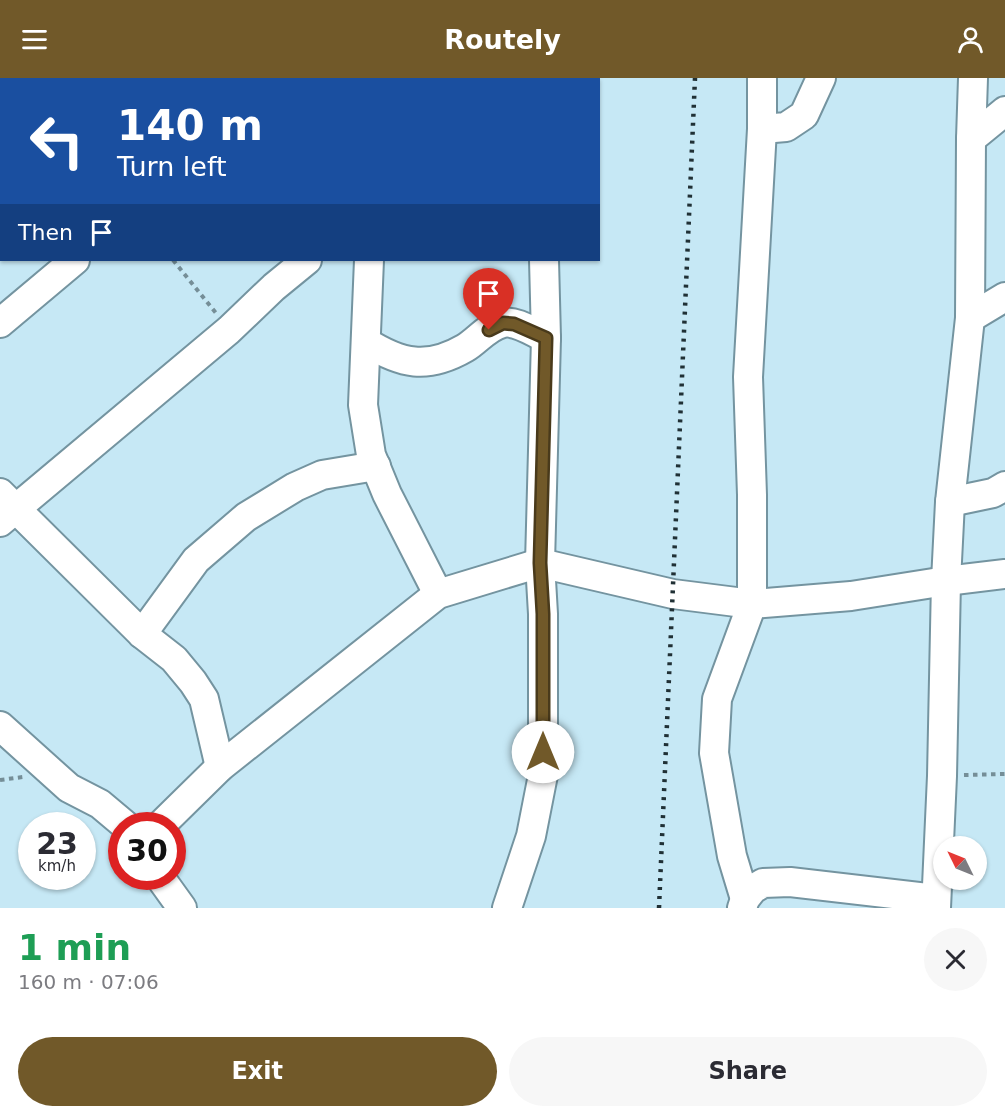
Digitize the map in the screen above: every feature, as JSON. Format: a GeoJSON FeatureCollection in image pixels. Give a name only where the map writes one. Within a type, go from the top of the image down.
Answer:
{"type":"FeatureCollection","features":[{"type":"Feature","properties":{"kind":"street"},"geometry":{"type":"LineString","coordinates":[[743,903],[732,856],[714,753],[717,699],[752,604],[752,495],[748,377],[762,129],[762,78]]}},
{"type":"Feature","properties":{"kind":"street"},"geometry":{"type":"LineString","coordinates":[[762,129],[786,127],[804,115],[821,78]]}},
{"type":"Feature","properties":{"kind":"street"},"geometry":{"type":"LineString","coordinates":[[743,903],[753,889],[763,883],[790,882],[936,904],[950,502],[970,318],[973,78]]}},
{"type":"Feature","properties":{"kind":"street"},"geometry":{"type":"LineString","coordinates":[[971,139],[1005,111]]}},
{"type":"Feature","properties":{"kind":"street"},"geometry":{"type":"LineString","coordinates":[[0,323],[74,261]]}},
{"type":"Feature","properties":{"kind":"street"},"geometry":{"type":"LineString","coordinates":[[220,767],[204,699],[174,659],[142,634],[5,508],[230,330],[274,287],[306,261]]}},
{"type":"Feature","properties":{"kind":"street"},"geometry":{"type":"LineString","coordinates":[[369,261],[363,405],[371,455],[387,494],[438,594]]}},
{"type":"Feature","properties":{"kind":"street"},"geometry":{"type":"LineString","coordinates":[[505,907],[531,836],[543,775],[543,614],[540,563],[546,338],[544,261]]}},
{"type":"Feature","properties":{"kind":"street"},"geometry":{"type":"LineString","coordinates":[[970,318],[1005,297]]}},
{"type":"Feature","properties":{"kind":"street"},"geometry":{"type":"LineString","coordinates":[[366,342],[395,358],[415,363],[436,360],[465,348],[489,330],[503,323],[514,324],[546,338]]}},
{"type":"Feature","properties":{"kind":"street"},"geometry":{"type":"LineString","coordinates":[[142,634],[196,560],[246,517],[295,487],[322,475],[376,466]]}},
{"type":"Feature","properties":{"kind":"street"},"geometry":{"type":"LineString","coordinates":[[950,502],[993,493],[1005,486]]}},
{"type":"Feature","properties":{"kind":"street"},"geometry":{"type":"LineString","coordinates":[[174,812],[220,767],[438,594],[540,563],[673,594],[752,604],[851,596],[1005,574]]}},
{"type":"Feature","properties":{"kind":"street"},"geometry":{"type":"LineString","coordinates":[[946,581],[1005,586]]}},
{"type":"Feature","properties":{"kind":"street"},"geometry":{"type":"LineString","coordinates":[[0,726],[69,788],[100,804],[110,812]]}},
{"type":"Feature","properties":{"kind":"street"},"geometry":{"type":"LineString","coordinates":[[169,890],[182,908]]}},
{"type":"Feature","properties":{"kind":"path"},"geometry":{"type":"LineString","coordinates":[[174,261],[230,330]]}},
{"type":"Feature","properties":{"kind":"path"},"geometry":{"type":"LineString","coordinates":[[942,776],[1005,774]]}},
{"type":"Feature","properties":{"kind":"railway"},"geometry":{"type":"LineString","coordinates":[[659,908],[695,78]]}},
{"type":"Feature","properties":{"kind":"route"},"geometry":{"type":"LineString","coordinates":[[489,330],[503,323],[514,324],[546,338],[540,563],[543,614],[543,752]]}}]}
